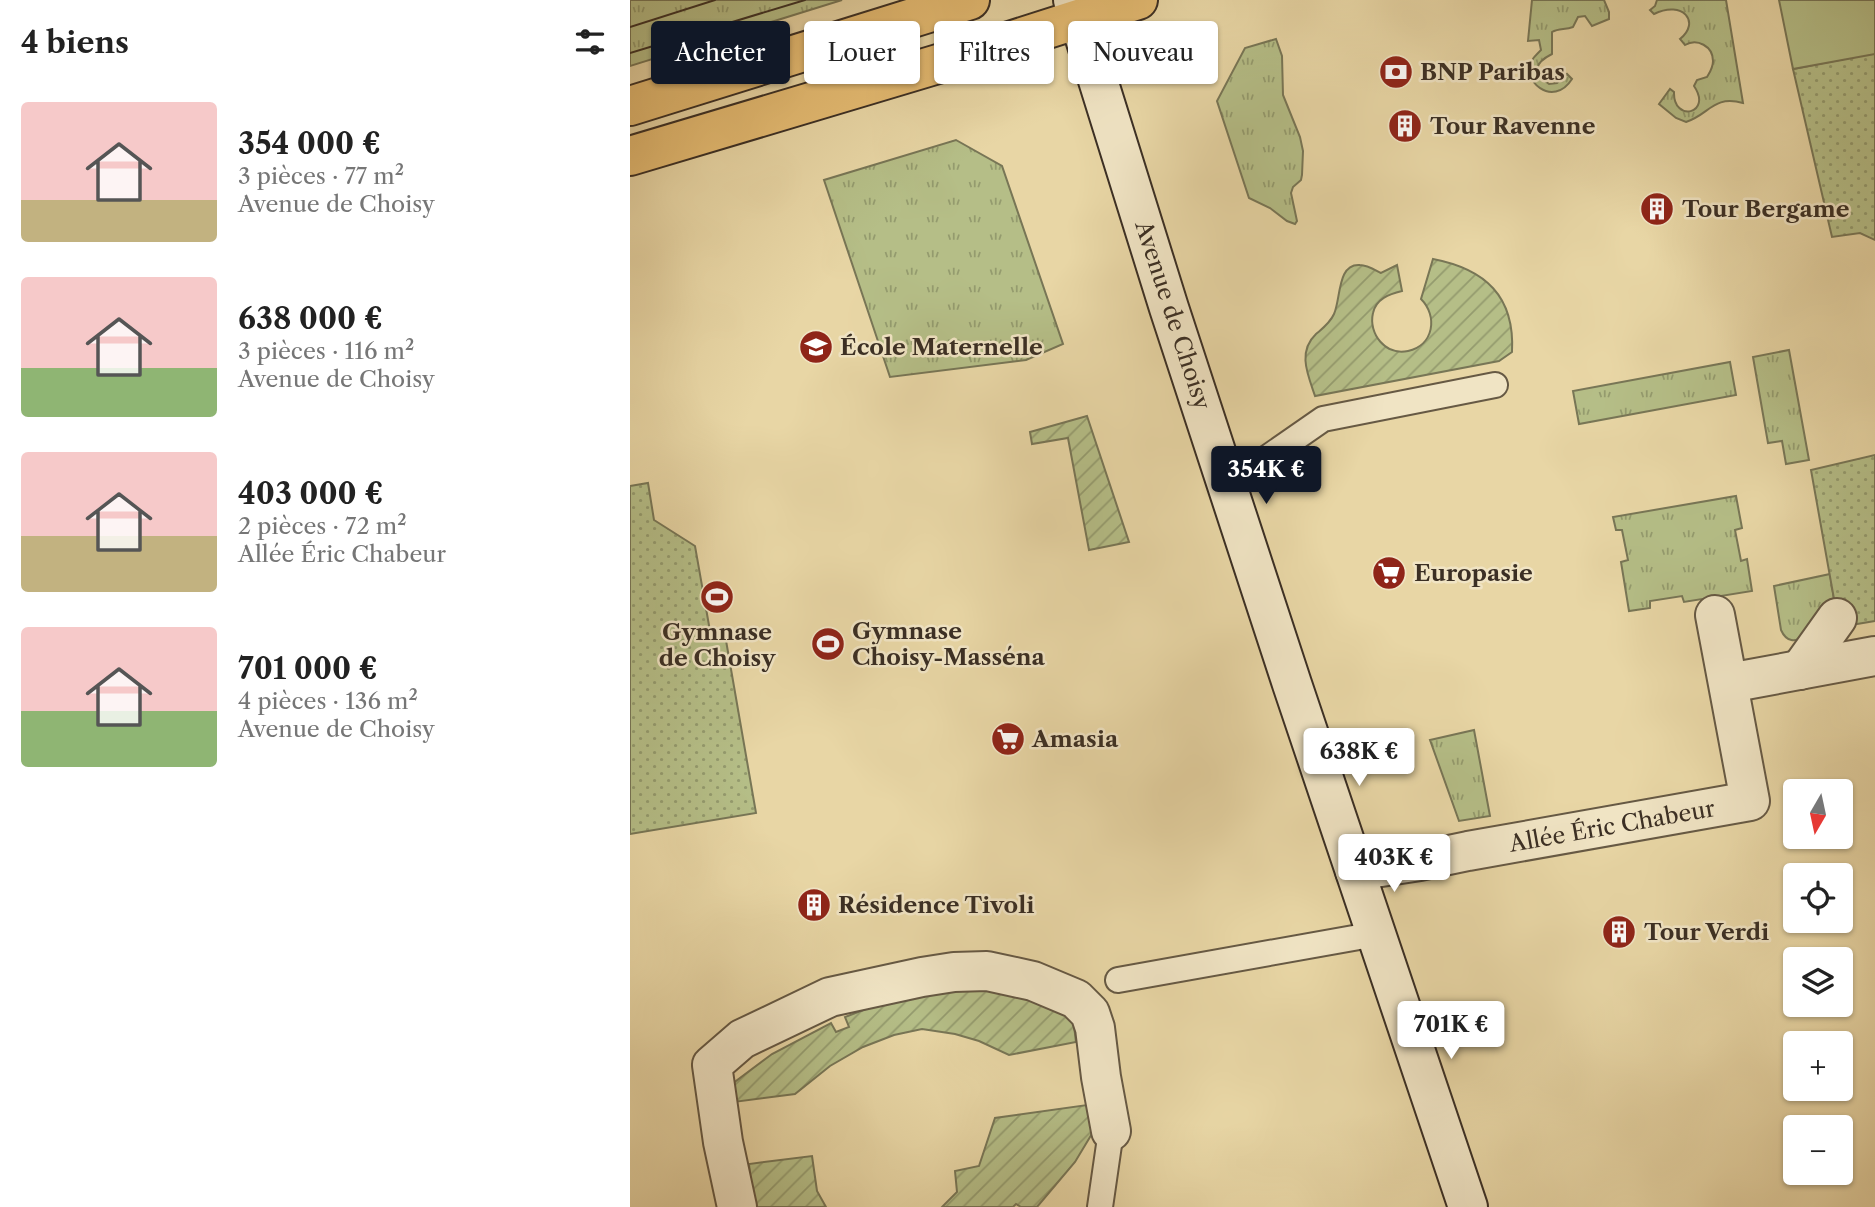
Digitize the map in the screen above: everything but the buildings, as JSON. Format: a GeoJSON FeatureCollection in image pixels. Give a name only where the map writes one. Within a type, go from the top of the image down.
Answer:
{"type":"FeatureCollection","features":[{"type":"Feature","properties":{"kind":"main road"},"geometry":{"type":"LineString","coordinates":[[630,106],[970,0]]}},
{"type":"Feature","properties":{"kind":"main road"},"geometry":{"type":"LineString","coordinates":[[630,156],[1076,10],[1138,0]]}},
{"type":"Feature","properties":{"kind":"street","name":"Avenue de Choisy"},"geometry":{"type":"LineString","coordinates":[[1076,10],[1173,320],[1292,684],[1468,1207]]}},
{"type":"Feature","properties":{"kind":"street","name":"Allée Éric Chabeur"},"geometry":{"type":"LineString","coordinates":[[1355,871],[1420,862],[1750,801],[1715,615]]}},
{"type":"Feature","properties":{"kind":"street"},"geometry":{"type":"LineString","coordinates":[[1800,670],[1838,618]]}},
{"type":"Feature","properties":{"kind":"street"},"geometry":{"type":"LineString","coordinates":[[1728,683],[1875,656]]}},
{"type":"Feature","properties":{"kind":"street"},"geometry":{"type":"LineString","coordinates":[[737,1207],[723,1142],[712,1065],[742,1039],[830,998],[922,977],[987,971],[1033,981],[1076,999],[1090,1013],[1095,1028],[1111,1131]]}},
{"type":"Feature","properties":{"kind":"lane"},"geometry":{"type":"LineString","coordinates":[[1228,485],[1323,419],[1495,385]]}},
{"type":"Feature","properties":{"kind":"lane"},"geometry":{"type":"LineString","coordinates":[[1118,980],[1376,934]]}},
{"type":"Feature","properties":{"kind":"lane"},"geometry":{"type":"LineString","coordinates":[[1100,1207],[1111,1131]]}},
{"type":"Feature","properties":{"kind":"green space"},"geometry":{"type":"Polygon","coordinates":[[[630,0],[842,0],[775,21],[651,21],[651,59],[630,66],[630,0]]]}},
{"type":"Feature","properties":{"kind":"green space"},"geometry":{"type":"Polygon","coordinates":[[[1532,0],[1604,0],[1609,12],[1609,19],[1592,26],[1585,16],[1578,17],[1573,27],[1552,32],[1552,54],[1537,68],[1540,76],[1549,84],[1557,83],[1567,74],[1572,79],[1564,88],[1556,91],[1540,88],[1531,75],[1533,59],[1541,50],[1539,40],[1528,41],[1532,0]]]}},
{"type":"Feature","properties":{"kind":"green space"},"geometry":{"type":"Polygon","coordinates":[[[1657,0],[1726,0],[1743,103],[1718,103],[1686,122],[1676,118],[1659,104],[1670,89],[1674,92],[1679,108],[1691,111],[1696,108],[1699,96],[1694,86],[1697,80],[1707,77],[1713,61],[1710,51],[1704,45],[1694,42],[1685,45],[1680,39],[1689,26],[1686,15],[1673,10],[1654,14],[1650,10],[1657,0]]]}},
{"type":"Feature","properties":{"kind":"green space"},"geometry":{"type":"Polygon","coordinates":[[[1779,0],[1875,0],[1875,54],[1793,69],[1779,0]]]}},
{"type":"Feature","properties":{"kind":"green space"},"geometry":{"type":"Polygon","coordinates":[[[1276,39],[1282,56],[1283,95],[1303,151],[1301,180],[1291,193],[1297,221],[1295,224],[1249,198],[1217,101],[1245,48],[1276,39]]]}},
{"type":"Feature","properties":{"kind":"green space"},"geometry":{"type":"Polygon","coordinates":[[[1875,53],[1875,240],[1860,233],[1832,237],[1793,69],[1875,53]]]}},
{"type":"Feature","properties":{"kind":"green space"},"geometry":{"type":"Polygon","coordinates":[[[956,140],[1002,166],[1063,344],[1026,360],[890,377],[824,180],[956,140]]]}},
{"type":"Feature","properties":{"kind":"green space"},"geometry":{"type":"Polygon","coordinates":[[[1433,259],[1468,270],[1493,288],[1508,315],[1512,332],[1512,352],[1499,361],[1315,396],[1306,364],[1307,348],[1332,317],[1347,270],[1363,265],[1381,273],[1397,265],[1402,291],[1380,301],[1372,321],[1376,336],[1386,347],[1400,352],[1408,351],[1423,343],[1431,329],[1430,313],[1421,299],[1433,259]]]}},
{"type":"Feature","properties":{"kind":"green space"},"geometry":{"type":"Polygon","coordinates":[[[1789,350],[1809,460],[1786,464],[1782,441],[1768,443],[1753,357],[1789,350]]]}},
{"type":"Feature","properties":{"kind":"green space"},"geometry":{"type":"Polygon","coordinates":[[[1730,362],[1736,395],[1579,424],[1573,391],[1730,362]]]}},
{"type":"Feature","properties":{"kind":"green space"},"geometry":{"type":"Polygon","coordinates":[[[1087,416],[1129,542],[1089,550],[1068,438],[1032,444],[1030,432],[1087,416]]]}},
{"type":"Feature","properties":{"kind":"green space"},"geometry":{"type":"Polygon","coordinates":[[[1875,455],[1875,621],[1839,627],[1811,470],[1875,455]]]}},
{"type":"Feature","properties":{"kind":"green space"},"geometry":{"type":"Polygon","coordinates":[[[648,483],[654,520],[695,546],[710,631],[724,629],[756,813],[630,834],[630,486],[648,483]]]}},
{"type":"Feature","properties":{"kind":"green space"},"geometry":{"type":"Polygon","coordinates":[[[1736,496],[1742,528],[1735,530],[1741,561],[1747,559],[1752,591],[1684,602],[1682,596],[1650,601],[1650,608],[1629,611],[1621,562],[1628,560],[1622,530],[1616,530],[1613,517],[1736,496]]]}},
{"type":"Feature","properties":{"kind":"green space"},"geometry":{"type":"Polygon","coordinates":[[[1830,574],[1835,605],[1801,638],[1787,638],[1781,630],[1774,586],[1830,574]]]}},
{"type":"Feature","properties":{"kind":"green space"},"geometry":{"type":"Polygon","coordinates":[[[1474,730],[1490,816],[1459,821],[1430,740],[1474,730]]]}},
{"type":"Feature","properties":{"kind":"green space"},"geometry":{"type":"Polygon","coordinates":[[[960,987],[1000,988],[1047,1004],[1073,1018],[1076,1042],[1009,1055],[979,1041],[922,1029],[894,1035],[863,1047],[830,1066],[795,1094],[734,1102],[732,1084],[772,1054],[831,1023],[836,1032],[849,1027],[845,1017],[879,1004],[960,987]]]}},
{"type":"Feature","properties":{"kind":"green space"},"geometry":{"type":"Polygon","coordinates":[[[1087,1105],[1093,1132],[1075,1162],[1037,1207],[1021,1207],[1016,1204],[1013,1207],[942,1207],[957,1192],[955,1171],[979,1166],[995,1118],[1087,1105]]]}},
{"type":"Feature","properties":{"kind":"green space"},"geometry":{"type":"Polygon","coordinates":[[[812,1156],[817,1191],[826,1207],[753,1207],[749,1164],[812,1156]]]}},
{"type":"Feature","properties":{"kind":"tram line"},"geometry":{"type":"LineString","coordinates":[[630,27],[715,0]]}},
{"type":"Feature","properties":{"kind":"tram line"},"geometry":{"type":"LineString","coordinates":[[630,53],[805,0]]}},
{"type":"Feature","properties":{"kind":"place","name":"BNP Paribas"},"geometry":{"type":"Point","coordinates":[1396,72]}},
{"type":"Feature","properties":{"kind":"place","name":"Tour Ravenne"},"geometry":{"type":"Point","coordinates":[1405,126]}},
{"type":"Feature","properties":{"kind":"place","name":"Tour Bergame"},"geometry":{"type":"Point","coordinates":[1657,209]}},
{"type":"Feature","properties":{"kind":"place","name":"École Maternelle"},"geometry":{"type":"Point","coordinates":[816,347]}},
{"type":"Feature","properties":{"kind":"place","name":"Europasie"},"geometry":{"type":"Point","coordinates":[1389,573]}},
{"type":"Feature","properties":{"kind":"place","name":"Gymnase de Choisy"},"geometry":{"type":"Point","coordinates":[717,597]}},
{"type":"Feature","properties":{"kind":"place","name":"Gymnase Choisy-Masséna"},"geometry":{"type":"Point","coordinates":[828,644]}},
{"type":"Feature","properties":{"kind":"place","name":"Amasia"},"geometry":{"type":"Point","coordinates":[1008,739]}},
{"type":"Feature","properties":{"kind":"place","name":"Résidence Tivoli"},"geometry":{"type":"Point","coordinates":[814,905]}},
{"type":"Feature","properties":{"kind":"place","name":"Tour Verdi"},"geometry":{"type":"Point","coordinates":[1619,932]}}]}
